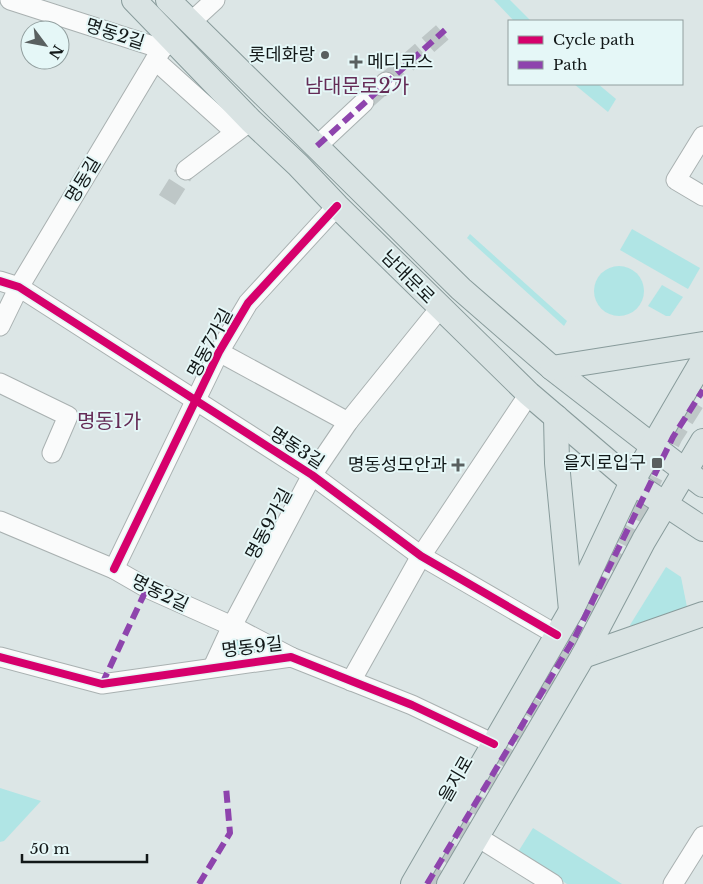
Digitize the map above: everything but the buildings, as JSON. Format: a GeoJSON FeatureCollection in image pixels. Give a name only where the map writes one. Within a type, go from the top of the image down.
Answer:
{"type":"FeatureCollection","features":[{"type":"Feature","properties":{"kind":"main road","name":"남대문로"},"geometry":{"type":"LineString","coordinates":[[134,0],[163,50],[243,127],[298,165],[337,206],[529,394],[632,482],[703,529]]}},
{"type":"Feature","properties":{"kind":"main road","name":"남대문로"},"geometry":{"type":"LineString","coordinates":[[168,0],[461,289],[552,368],[694,479]]}},
{"type":"Feature","properties":{"kind":"main road"},"geometry":{"type":"LineString","coordinates":[[552,368],[703,344]]}},
{"type":"Feature","properties":{"kind":"main road","name":"을지로"},"geometry":{"type":"LineString","coordinates":[[413,884],[571,611],[632,482],[703,360]]}},
{"type":"Feature","properties":{"kind":"main road"},"geometry":{"type":"LineString","coordinates":[[556,417],[557,464],[571,611]]}},
{"type":"Feature","properties":{"kind":"main road"},"geometry":{"type":"LineString","coordinates":[[449,884],[583,656],[665,504],[694,479],[703,441]]}},
{"type":"Feature","properties":{"kind":"main road"},"geometry":{"type":"LineString","coordinates":[[583,656],[703,614]]}},
{"type":"Feature","properties":{"kind":"street","name":"명동2길"},"geometry":{"type":"LineString","coordinates":[[10,0],[163,50]]}},
{"type":"Feature","properties":{"kind":"street"},"geometry":{"type":"LineString","coordinates":[[191,22],[215,0]]}},
{"type":"Feature","properties":{"kind":"street","name":"명동길"},"geometry":{"type":"LineString","coordinates":[[0,326],[19,288],[163,50]]}},
{"type":"Feature","properties":{"kind":"street"},"geometry":{"type":"LineString","coordinates":[[317,146],[364,102]]}},
{"type":"Feature","properties":{"kind":"street"},"geometry":{"type":"LineString","coordinates":[[186,170],[243,127]]}},
{"type":"Feature","properties":{"kind":"street"},"geometry":{"type":"LineString","coordinates":[[703,136],[676,180],[703,196]]}},
{"type":"Feature","properties":{"kind":"street","name":"명동7가길"},"geometry":{"type":"LineString","coordinates":[[114,569],[219,352],[248,303],[337,206]]}},
{"type":"Feature","properties":{"kind":"street","name":"명동3길"},"geometry":{"type":"LineString","coordinates":[[0,282],[19,288],[312,475],[421,556],[557,635]]}},
{"type":"Feature","properties":{"kind":"street","name":"명동9가길"},"geometry":{"type":"LineString","coordinates":[[213,667],[232,626],[312,475],[348,422],[440,308]]}},
{"type":"Feature","properties":{"kind":"street","name":"명동7가길"},"geometry":{"type":"LineString","coordinates":[[219,352],[348,422]]}},
{"type":"Feature","properties":{"kind":"street"},"geometry":{"type":"LineString","coordinates":[[0,383],[68,416],[52,453]]}},
{"type":"Feature","properties":{"kind":"street"},"geometry":{"type":"LineString","coordinates":[[351,681],[421,556],[529,394]]}},
{"type":"Feature","properties":{"kind":"street","name":"명동2길"},"geometry":{"type":"LineString","coordinates":[[0,521],[114,569],[147,588],[232,626],[291,657]]}},
{"type":"Feature","properties":{"kind":"street","name":"명동9길"},"geometry":{"type":"LineString","coordinates":[[0,657],[102,684],[291,657],[412,705],[494,744]]}},
{"type":"Feature","properties":{"kind":"street"},"geometry":{"type":"LineString","coordinates":[[476,836],[553,884]]}},
{"type":"Feature","properties":{"kind":"street"},"geometry":{"type":"LineString","coordinates":[[673,884],[703,836]]}},
{"type":"Feature","properties":{"kind":"shaded area"},"geometry":{"type":"Polygon","coordinates":[[[494,0],[510,0],[530,20],[513,20],[494,0]]]}},
{"type":"Feature","properties":{"kind":"shaded area"},"geometry":{"type":"Polygon","coordinates":[[[575,85],[599,85],[616,99],[608,112],[575,85]]]}},
{"type":"Feature","properties":{"kind":"shaded area"},"geometry":{"type":"Polygon","coordinates":[[[632,229],[700,268],[688,289],[620,250],[632,229]]]}},
{"type":"Feature","properties":{"kind":"shaded area"},"geometry":{"type":"Polygon","coordinates":[[[470,234],[567,321],[564,326],[467,238],[470,234]]]}},
{"type":"Feature","properties":{"kind":"shaded area"},"geometry":{"type":"Polygon","coordinates":[[[619,266],[633,270],[640,277],[644,291],[640,305],[633,312],[619,316],[605,312],[598,305],[594,291],[598,277],[605,270],[619,266]]]}},
{"type":"Feature","properties":{"kind":"shaded area"},"geometry":{"type":"Polygon","coordinates":[[[662,285],[683,297],[670,316],[666,316],[648,306],[662,285]]]}},
{"type":"Feature","properties":{"kind":"shaded area"},"geometry":{"type":"Polygon","coordinates":[[[666,567],[681,577],[687,607],[631,627],[630,625],[666,567]]]}},
{"type":"Feature","properties":{"kind":"shaded area"},"geometry":{"type":"Polygon","coordinates":[[[238,636],[263,648],[261,653],[233,656],[229,654],[238,636]]]}},
{"type":"Feature","properties":{"kind":"shaded area"},"geometry":{"type":"Polygon","coordinates":[[[0,788],[41,801],[4,841],[0,842],[0,788]]]}},
{"type":"Feature","properties":{"kind":"shaded area"},"geometry":{"type":"Polygon","coordinates":[[[533,828],[622,884],[567,884],[518,852],[533,828]]]}},
{"type":"Feature","properties":{"kind":"tunnel"},"geometry":{"type":"LineString","coordinates":[[386,82],[445,30]]}},
{"type":"Feature","properties":{"kind":"tunnel"},"geometry":{"type":"LineString","coordinates":[[364,102],[382,86]]}},
{"type":"Feature","properties":{"kind":"tunnel"},"geometry":{"type":"LineString","coordinates":[[167,200],[186,170]]}},
{"type":"Feature","properties":{"kind":"tunnel"},"geometry":{"type":"LineString","coordinates":[[427,884],[575,637],[673,437],[703,390]]}},
{"type":"Feature","properties":{"kind":"marked path"},"geometry":{"type":"LineString","coordinates":[[317,146],[445,30]]}},
{"type":"Feature","properties":{"kind":"marked path"},"geometry":{"type":"LineString","coordinates":[[427,884],[575,637],[673,437],[703,390]]}},
{"type":"Feature","properties":{"kind":"marked path"},"geometry":{"type":"LineString","coordinates":[[102,684],[147,588]]}},
{"type":"Feature","properties":{"kind":"marked path"},"geometry":{"type":"LineString","coordinates":[[199,884],[230,833],[226,787]]}},
{"type":"Feature","properties":{"kind":"cycle path"},"geometry":{"type":"LineString","coordinates":[[114,569],[219,352],[248,303],[337,206]]}},
{"type":"Feature","properties":{"kind":"cycle path"},"geometry":{"type":"LineString","coordinates":[[0,281],[19,287],[312,475],[421,556],[557,635]]}},
{"type":"Feature","properties":{"kind":"cycle path"},"geometry":{"type":"LineString","coordinates":[[0,657],[102,684],[291,657],[412,705],[494,744]]}},
{"type":"Feature","properties":{"kind":"place","name":"롯데화랑"},"geometry":{"type":"Point","coordinates":[325,55]}},
{"type":"Feature","properties":{"kind":"place","name":"메디코스"},"geometry":{"type":"Point","coordinates":[356,62]}},
{"type":"Feature","properties":{"kind":"place","name":"을지로입구"},"geometry":{"type":"Point","coordinates":[657,463]}},
{"type":"Feature","properties":{"kind":"place","name":"명동성모안과"},"geometry":{"type":"Point","coordinates":[458,465]}},
{"type":"Feature","properties":{"kind":"district","name":"남대문로2가"},"geometry":{"type":"Point","coordinates":[357,86]}},
{"type":"Feature","properties":{"kind":"district","name":"명동1가"},"geometry":{"type":"Point","coordinates":[109,421]}}]}
